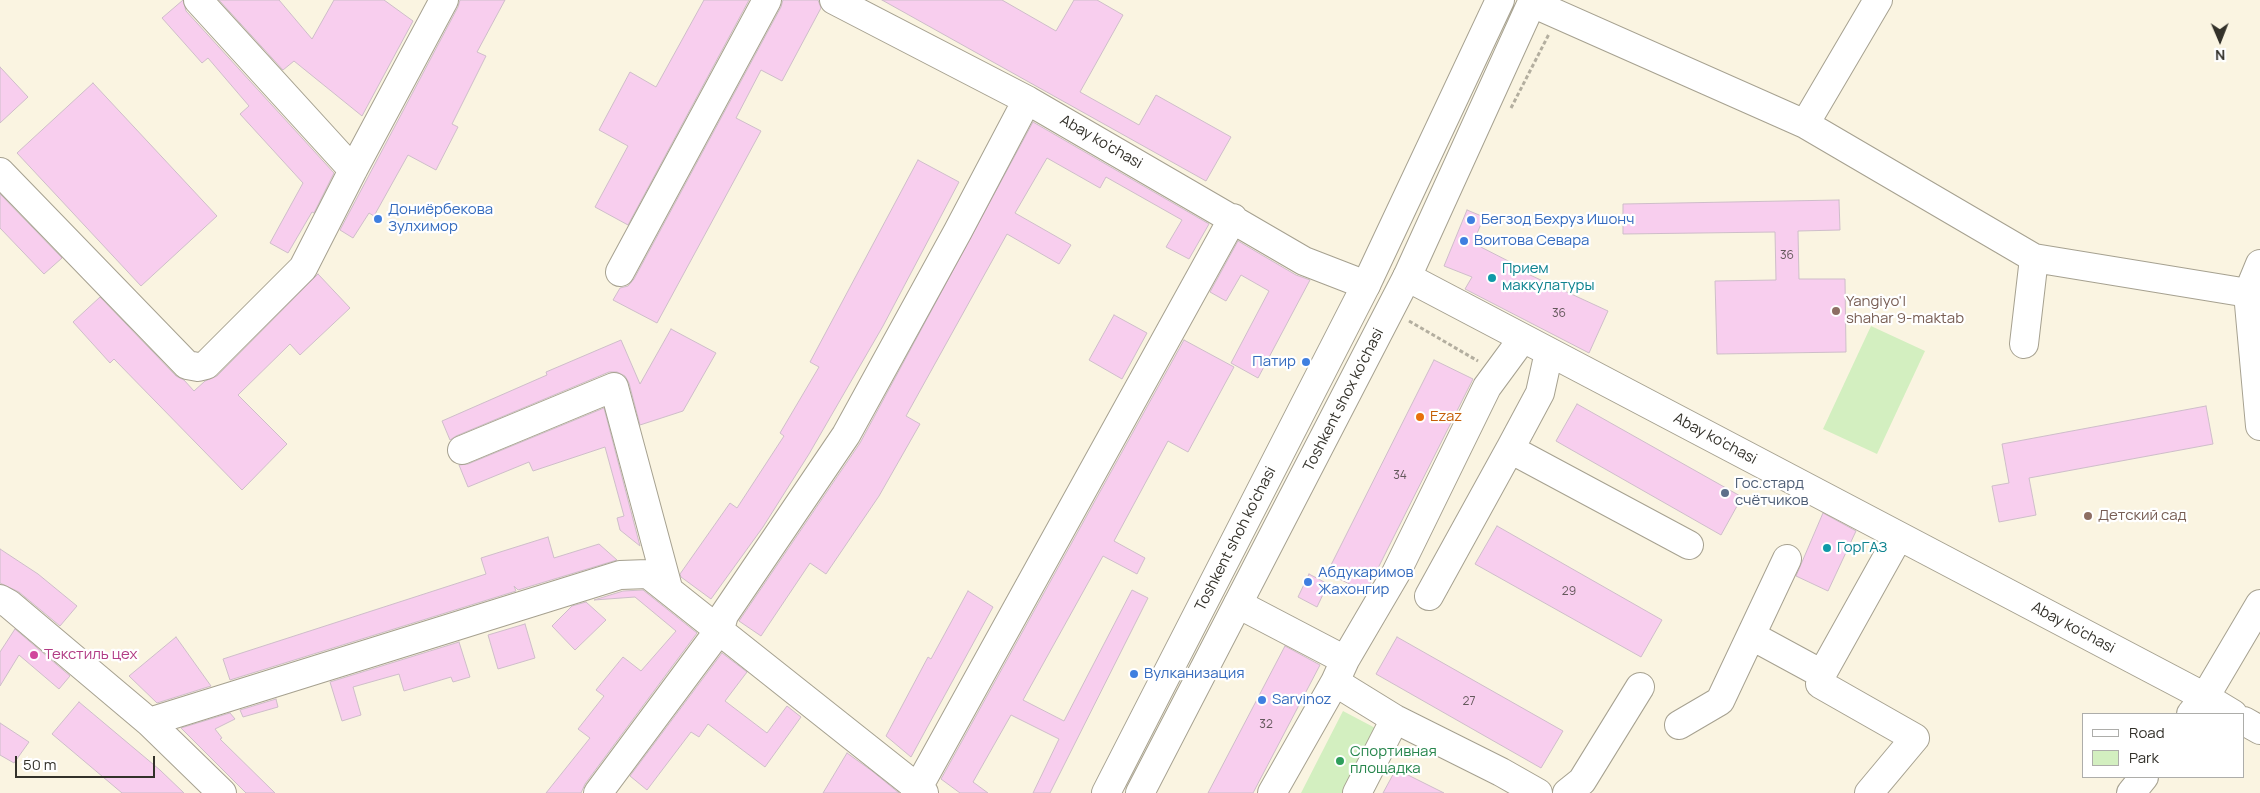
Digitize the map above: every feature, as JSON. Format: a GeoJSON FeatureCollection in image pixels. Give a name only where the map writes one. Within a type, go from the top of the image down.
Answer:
{"type":"FeatureCollection","features":[{"type":"Feature","properties":{"kind":"street"},"geometry":{"type":"LineString","coordinates":[[198,0],[353,170]]}},
{"type":"Feature","properties":{"kind":"street"},"geometry":{"type":"LineString","coordinates":[[0,172],[187,365],[198,367],[206,365],[303,268],[444,0]]}},
{"type":"Feature","properties":{"kind":"street"},"geometry":{"type":"LineString","coordinates":[[620,272],[767,0]]}},
{"type":"Feature","properties":{"kind":"street","name":"Abay ko'chasi"},"geometry":{"type":"LineString","coordinates":[[834,0],[1027,100],[1304,261],[1366,285],[1401,289],[1523,338],[1899,536],[2198,705],[2230,713]]}},
{"type":"Feature","properties":{"kind":"street"},"geometry":{"type":"LineString","coordinates":[[1366,285],[1500,0]]}},
{"type":"Feature","properties":{"kind":"street"},"geometry":{"type":"LineString","coordinates":[[1805,124],[1878,0]]}},
{"type":"Feature","properties":{"kind":"street"},"geometry":{"type":"LineString","coordinates":[[1532,1],[1805,124],[2034,258],[2248,293]]}},
{"type":"Feature","properties":{"kind":"street","name":"Toshkent shox ko'chasi"},"geometry":{"type":"LineString","coordinates":[[1140,793],[1401,289],[1532,1]]}},
{"type":"Feature","properties":{"kind":"street"},"geometry":{"type":"LineString","coordinates":[[598,793],[720,629],[724,615],[846,435],[958,231],[1027,100]]}},
{"type":"Feature","properties":{"kind":"street"},"geometry":{"type":"LineString","coordinates":[[150,722],[620,575],[648,574],[720,629],[919,791],[1233,218]]}},
{"type":"Feature","properties":{"kind":"street"},"geometry":{"type":"LineString","coordinates":[[2024,344],[2034,258]]}},
{"type":"Feature","properties":{"kind":"street"},"geometry":{"type":"LineString","coordinates":[[1377,259],[1401,289]]}},
{"type":"Feature","properties":{"kind":"street"},"geometry":{"type":"LineString","coordinates":[[2260,264],[2248,293],[2260,426]]}},
{"type":"Feature","properties":{"kind":"street","name":"Toshkent shoh ko'chasi"},"geometry":{"type":"LineString","coordinates":[[1106,793],[1366,285]]}},
{"type":"Feature","properties":{"kind":"street"},"geometry":{"type":"LineString","coordinates":[[1272,793],[1396,573],[1488,387],[1523,338]]}},
{"type":"Feature","properties":{"kind":"street"},"geometry":{"type":"LineString","coordinates":[[1428,596],[1540,393],[1548,352]]}},
{"type":"Feature","properties":{"kind":"street"},"geometry":{"type":"LineString","coordinates":[[462,450],[614,387],[668,588]]}},
{"type":"Feature","properties":{"kind":"street"},"geometry":{"type":"LineString","coordinates":[[1510,449],[1689,545]]}},
{"type":"Feature","properties":{"kind":"street"},"geometry":{"type":"LineString","coordinates":[[1869,793],[1915,738],[1820,684],[1822,674],[1899,536]]}},
{"type":"Feature","properties":{"kind":"street"},"geometry":{"type":"LineString","coordinates":[[1679,725],[1720,701],[1787,559]]}},
{"type":"Feature","properties":{"kind":"street"},"geometry":{"type":"LineString","coordinates":[[1238,604],[1340,671],[1395,719],[1501,772],[1538,793]]}},
{"type":"Feature","properties":{"kind":"street"},"geometry":{"type":"LineString","coordinates":[[2198,705],[2260,604]]}},
{"type":"Feature","properties":{"kind":"street"},"geometry":{"type":"LineString","coordinates":[[3,607],[150,722],[222,793]]}},
{"type":"Feature","properties":{"kind":"street"},"geometry":{"type":"LineString","coordinates":[[1752,636],[1822,674]]}},
{"type":"Feature","properties":{"kind":"street"},"geometry":{"type":"LineString","coordinates":[[1567,793],[1582,781],[1640,687]]}},
{"type":"Feature","properties":{"kind":"street"},"geometry":{"type":"LineString","coordinates":[[1357,793],[1395,719]]}},
{"type":"Feature","properties":{"kind":"street"},"geometry":{"type":"LineString","coordinates":[[2245,721],[2260,730]]}},
{"type":"Feature","properties":{"kind":"street"},"geometry":{"type":"LineString","coordinates":[[2131,793],[2143,778]]}},
{"type":"Feature","properties":{"kind":"green space"},"geometry":{"type":"Polygon","coordinates":[[[1871,326],[1925,351],[1877,454],[1823,429],[1871,326]]]}},
{"type":"Feature","properties":{"kind":"green space","name":"Спортивная площадка"},"geometry":{"type":"Polygon","coordinates":[[[1343,711],[1379,730],[1346,793],[1301,793],[1343,711]]]}},
{"type":"Feature","properties":{"kind":"building"},"geometry":{"type":"Polygon","coordinates":[[[183,0],[186,11],[334,173],[314,213],[312,212],[288,253],[270,243],[303,183],[240,114],[249,106],[208,58],[202,63],[162,18],[183,0]]]}},
{"type":"Feature","properties":{"kind":"building"},"geometry":{"type":"Polygon","coordinates":[[[219,0],[279,0],[312,39],[334,0],[384,0],[413,21],[362,116],[294,61],[283,70],[219,0]]]}},
{"type":"Feature","properties":{"kind":"building"},"geometry":{"type":"Polygon","coordinates":[[[460,0],[505,0],[477,52],[486,56],[452,124],[458,127],[436,170],[408,155],[374,216],[369,213],[353,238],[340,230],[460,0]]]}},
{"type":"Feature","properties":{"kind":"building"},"geometry":{"type":"Polygon","coordinates":[[[704,0],[749,0],[628,225],[595,207],[628,146],[599,130],[630,72],[656,87],[704,0]]]}},
{"type":"Feature","properties":{"kind":"building"},"geometry":{"type":"Polygon","coordinates":[[[783,0],[818,0],[821,8],[782,81],[761,70],[736,118],[761,131],[657,323],[613,300],[620,288],[628,286],[634,279],[781,7],[783,0]]]}},
{"type":"Feature","properties":{"kind":"building"},"geometry":{"type":"Polygon","coordinates":[[[882,0],[1002,0],[1056,31],[1074,0],[1097,0],[1123,15],[1080,92],[1139,125],[1156,95],[1231,137],[1206,181],[882,0]]]}},
{"type":"Feature","properties":{"kind":"building"},"geometry":{"type":"Polygon","coordinates":[[[0,67],[28,97],[0,123],[0,67]]]}},
{"type":"Feature","properties":{"kind":"building"},"geometry":{"type":"Polygon","coordinates":[[[93,83],[217,216],[141,286],[17,153],[93,83]]]}},
{"type":"Feature","properties":{"kind":"building"},"geometry":{"type":"Polygon","coordinates":[[[1033,122],[1209,224],[1189,259],[1166,247],[1182,220],[1106,177],[1100,188],[1047,158],[1015,213],[1071,245],[1059,264],[1007,234],[906,416],[920,424],[879,496],[826,574],[810,563],[761,636],[739,621],[860,443],[1033,122]]]}},
{"type":"Feature","properties":{"kind":"building"},"geometry":{"type":"Polygon","coordinates":[[[918,160],[959,182],[883,326],[809,454],[763,527],[711,599],[681,577],[680,574],[730,503],[737,508],[784,436],[780,433],[819,367],[810,362],[918,160]]]}},
{"type":"Feature","properties":{"kind":"building"},"geometry":{"type":"Polygon","coordinates":[[[0,194],[62,258],[44,274],[0,228],[0,194]]]}},
{"type":"Feature","properties":{"kind":"building"},"geometry":{"type":"Polygon","coordinates":[[[1839,200],[1840,230],[1798,231],[1799,279],[1845,279],[1846,352],[1717,354],[1715,281],[1776,280],[1775,232],[1623,234],[1623,204],[1839,200]]]}},
{"type":"Feature","properties":{"kind":"building"},"geometry":{"type":"Polygon","coordinates":[[[1467,210],[1484,217],[1473,243],[1518,266],[1517,269],[1608,311],[1589,353],[1465,289],[1472,277],[1444,266],[1467,210]]]}},
{"type":"Feature","properties":{"kind":"building"},"geometry":{"type":"Polygon","coordinates":[[[1238,241],[1296,275],[1310,280],[1258,378],[1231,363],[1269,291],[1241,275],[1226,301],[1210,292],[1238,241]]]}},
{"type":"Feature","properties":{"kind":"building"},"geometry":{"type":"Polygon","coordinates":[[[318,274],[350,308],[300,355],[290,344],[238,395],[287,444],[242,490],[114,359],[110,363],[73,322],[100,297],[176,376],[184,380],[194,391],[205,381],[217,376],[318,274]]]}},
{"type":"Feature","properties":{"kind":"building"},"geometry":{"type":"Polygon","coordinates":[[[1114,315],[1147,333],[1122,379],[1089,360],[1114,315]]]}},
{"type":"Feature","properties":{"kind":"building"},"geometry":{"type":"Polygon","coordinates":[[[671,329],[716,353],[683,411],[640,425],[629,383],[625,376],[617,372],[609,372],[450,440],[442,421],[547,375],[546,372],[621,340],[640,384],[671,329]]]}},
{"type":"Feature","properties":{"kind":"building"},"geometry":{"type":"Polygon","coordinates":[[[1184,340],[1234,367],[1188,452],[1168,441],[1114,541],[1145,558],[1137,574],[1103,556],[1023,700],[1064,721],[1132,590],[1148,598],[1050,793],[1033,793],[1059,739],[1011,715],[973,782],[988,793],[960,793],[941,779],[1184,340]]]}},
{"type":"Feature","properties":{"kind":"building"},"geometry":{"type":"Polygon","coordinates":[[[1434,360],[1473,379],[1366,592],[1327,573],[1434,360]]]}},
{"type":"Feature","properties":{"kind":"building"},"geometry":{"type":"Polygon","coordinates":[[[1577,404],[1742,497],[1721,535],[1556,441],[1577,404]]]}},
{"type":"Feature","properties":{"kind":"building"},"geometry":{"type":"Polygon","coordinates":[[[2206,406],[2213,444],[2029,478],[2036,515],[1999,522],[1992,486],[2009,483],[2002,444],[2206,406]]]}},
{"type":"Feature","properties":{"kind":"building"},"geometry":{"type":"Polygon","coordinates":[[[604,408],[640,546],[620,530],[617,518],[624,516],[605,447],[533,471],[529,462],[468,487],[459,465],[468,464],[604,408]]]}},
{"type":"Feature","properties":{"kind":"building","name":"ГорГАЗ"},"geometry":{"type":"Polygon","coordinates":[[[1823,513],[1856,531],[1828,591],[1796,576],[1823,513]]]}},
{"type":"Feature","properties":{"kind":"building"},"geometry":{"type":"Polygon","coordinates":[[[1497,526],[1662,620],[1641,657],[1475,564],[1497,526]]]}},
{"type":"Feature","properties":{"kind":"building"},"geometry":{"type":"Polygon","coordinates":[[[548,537],[554,558],[599,544],[617,560],[518,590],[514,586],[516,591],[230,680],[223,659],[486,574],[481,558],[548,537]]]}},
{"type":"Feature","properties":{"kind":"building"},"geometry":{"type":"Polygon","coordinates":[[[0,549],[38,574],[77,606],[60,626],[19,592],[0,583],[0,549]]]}},
{"type":"Feature","properties":{"kind":"building"},"geometry":{"type":"Polygon","coordinates":[[[1309,574],[1328,584],[1317,607],[1298,597],[1309,574]]]}},
{"type":"Feature","properties":{"kind":"building"},"geometry":{"type":"Polygon","coordinates":[[[643,590],[697,633],[585,784],[581,793],[546,793],[590,738],[578,729],[604,696],[596,690],[623,657],[641,671],[676,631],[635,597],[594,600],[623,591],[643,590]]]}},
{"type":"Feature","properties":{"kind":"building"},"geometry":{"type":"Polygon","coordinates":[[[968,591],[993,607],[911,757],[886,736],[928,657],[931,659],[968,591]]]}},
{"type":"Feature","properties":{"kind":"building"},"geometry":{"type":"Polygon","coordinates":[[[586,602],[606,620],[575,650],[552,626],[572,606],[586,602]]]}},
{"type":"Feature","properties":{"kind":"building"},"geometry":{"type":"Polygon","coordinates":[[[525,624],[535,658],[498,669],[488,635],[525,624]]]}},
{"type":"Feature","properties":{"kind":"building"},"geometry":{"type":"Polygon","coordinates":[[[15,629],[70,676],[59,689],[19,655],[0,686],[0,652],[15,629]]]}},
{"type":"Feature","properties":{"kind":"building"},"geometry":{"type":"Polygon","coordinates":[[[176,637],[211,686],[157,703],[129,676],[176,637]]]}},
{"type":"Feature","properties":{"kind":"building"},"geometry":{"type":"Polygon","coordinates":[[[1397,637],[1563,731],[1541,768],[1376,674],[1397,637]]]}},
{"type":"Feature","properties":{"kind":"building"},"geometry":{"type":"Polygon","coordinates":[[[459,642],[470,677],[453,682],[451,677],[404,691],[399,674],[353,687],[361,715],[342,721],[330,682],[459,642]]]}},
{"type":"Feature","properties":{"kind":"building"},"geometry":{"type":"Polygon","coordinates":[[[1285,646],[1320,665],[1253,793],[1208,793],[1285,646]]]}},
{"type":"Feature","properties":{"kind":"building"},"geometry":{"type":"Polygon","coordinates":[[[722,653],[747,672],[725,701],[767,733],[787,706],[801,717],[765,767],[708,724],[699,737],[691,732],[647,790],[630,776],[722,653]]]}},
{"type":"Feature","properties":{"kind":"building"},"geometry":{"type":"Polygon","coordinates":[[[276,699],[278,707],[243,717],[240,710],[276,699]]]}},
{"type":"Feature","properties":{"kind":"building"},"geometry":{"type":"Polygon","coordinates":[[[79,702],[160,770],[184,793],[122,793],[52,734],[79,702]]]}},
{"type":"Feature","properties":{"kind":"building"},"geometry":{"type":"Polygon","coordinates":[[[230,713],[235,719],[215,729],[222,738],[220,739],[275,793],[246,793],[181,728],[230,713]]]}},
{"type":"Feature","properties":{"kind":"building"},"geometry":{"type":"Polygon","coordinates":[[[0,723],[29,742],[14,763],[0,755],[0,723]]]}},
{"type":"Feature","properties":{"kind":"building"},"geometry":{"type":"Polygon","coordinates":[[[847,753],[872,771],[899,793],[823,793],[847,753]]]}},
{"type":"Feature","properties":{"kind":"building"},"geometry":{"type":"Polygon","coordinates":[[[1396,769],[1444,793],[1383,793],[1396,769]]]}},
{"type":"Feature","properties":{"kind":"place","name":"Дониёрбекова Зулхимор"},"geometry":{"type":"Point","coordinates":[378,219]}},
{"type":"Feature","properties":{"kind":"place","name":"Бегзод Бехруз Ишонч"},"geometry":{"type":"Point","coordinates":[1471,220]}},
{"type":"Feature","properties":{"kind":"place","name":"Воитова Севара"},"geometry":{"type":"Point","coordinates":[1464,241]}},
{"type":"Feature","properties":{"kind":"place","name":"Прием маккулатуры"},"geometry":{"type":"Point","coordinates":[1492,278]}},
{"type":"Feature","properties":{"kind":"place","name":"Yangiyo'l shahar 9-maktab"},"geometry":{"type":"Point","coordinates":[1836,311]}},
{"type":"Feature","properties":{"kind":"place","name":"Патир"},"geometry":{"type":"Point","coordinates":[1306,362]}},
{"type":"Feature","properties":{"kind":"place","name":"Ezaz"},"geometry":{"type":"Point","coordinates":[1420,417]}},
{"type":"Feature","properties":{"kind":"place","name":"Гос.стард счётчиков"},"geometry":{"type":"Point","coordinates":[1725,493]}},
{"type":"Feature","properties":{"kind":"place","name":"Детский сад"},"geometry":{"type":"Point","coordinates":[2088,516]}},
{"type":"Feature","properties":{"kind":"place","name":"ГорГАЗ"},"geometry":{"type":"Point","coordinates":[1827,548]}},
{"type":"Feature","properties":{"kind":"place","name":"Абдукаримов Жахонгир"},"geometry":{"type":"Point","coordinates":[1308,582]}},
{"type":"Feature","properties":{"kind":"place","name":"Текстиль цех"},"geometry":{"type":"Point","coordinates":[34,655]}},
{"type":"Feature","properties":{"kind":"place","name":"Вулканизация"},"geometry":{"type":"Point","coordinates":[1134,674]}},
{"type":"Feature","properties":{"kind":"place","name":"Sarvinoz"},"geometry":{"type":"Point","coordinates":[1262,700]}},
{"type":"Feature","properties":{"kind":"place","name":"Спортивная площадка"},"geometry":{"type":"Point","coordinates":[1340,761]}}]}
